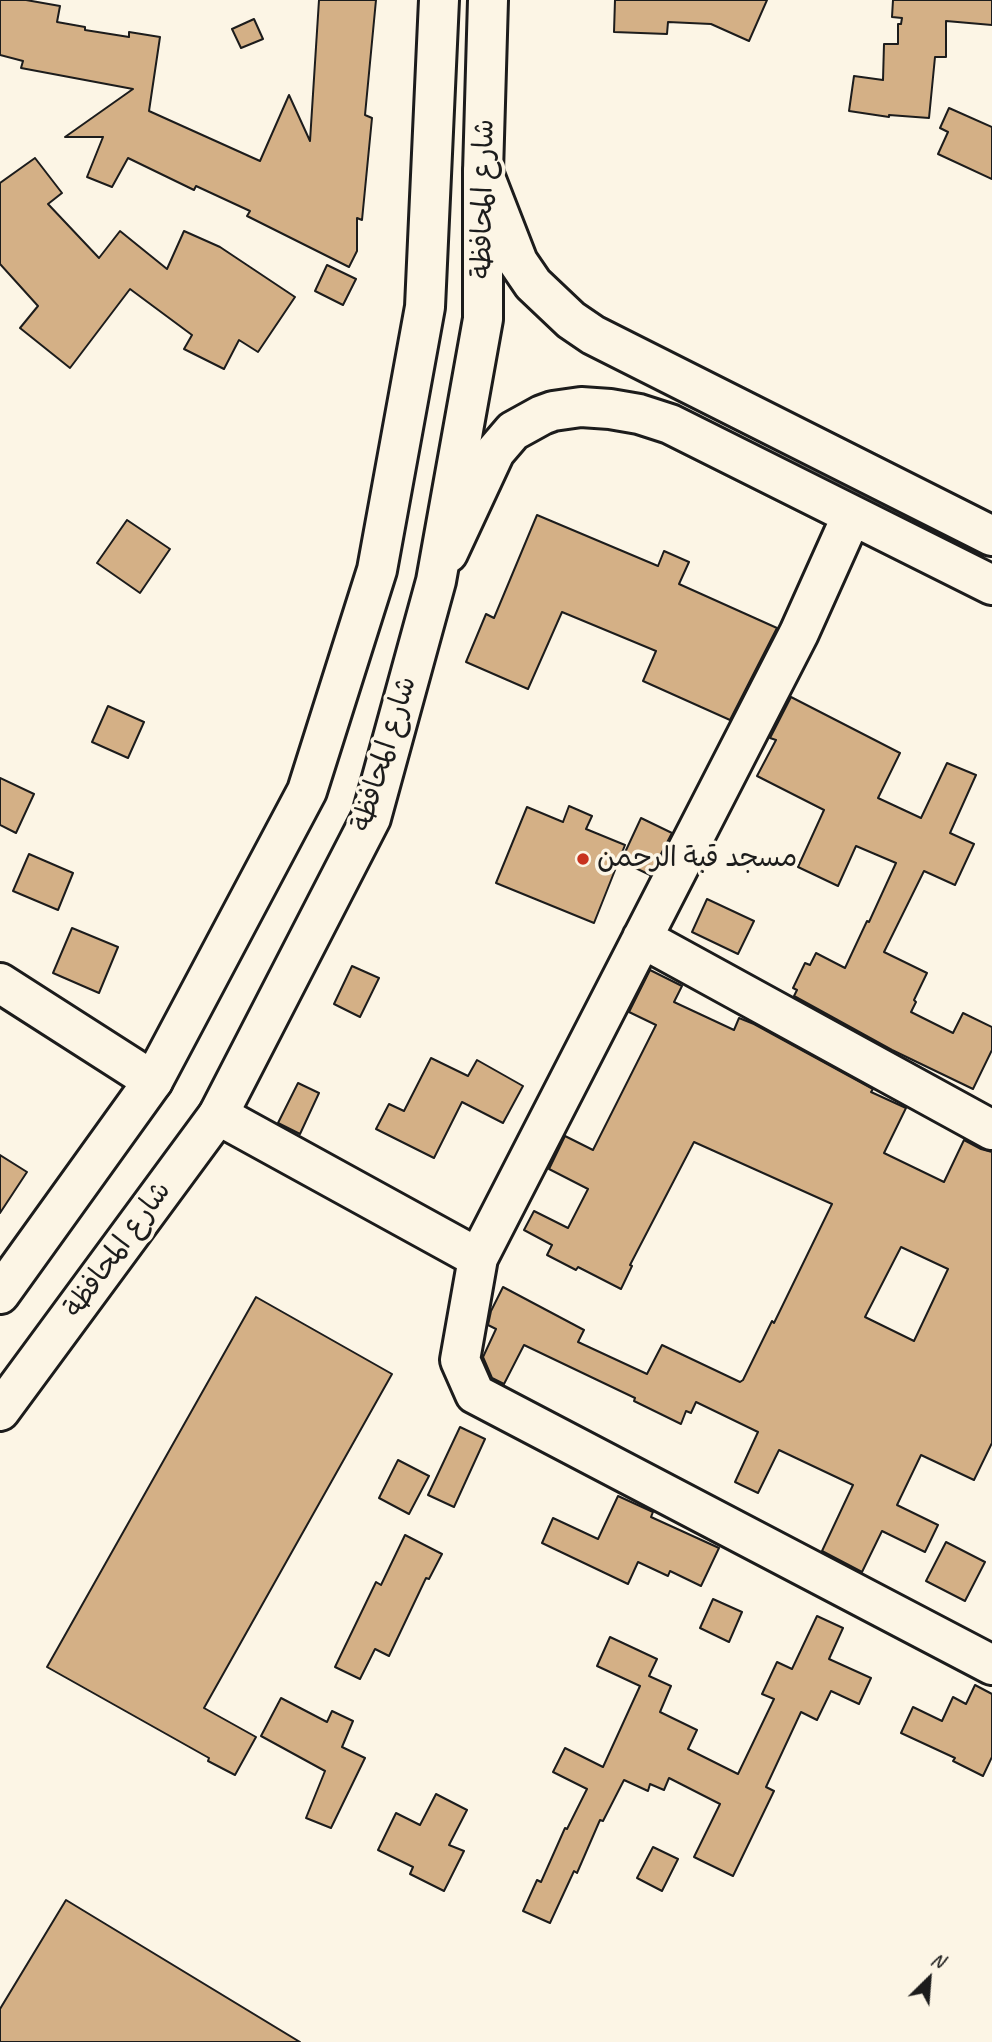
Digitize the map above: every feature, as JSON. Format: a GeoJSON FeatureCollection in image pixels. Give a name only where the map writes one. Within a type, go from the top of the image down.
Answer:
{"type":"FeatureCollection","features":[{"type":"Feature","properties":{"kind":"street","name":"شارع المحافظة"},"geometry":{"type":"LineString","coordinates":[[0,1294],[153,1080],[307,791],[377,570],[425,307],[439,0]]}},
{"type":"Feature","properties":{"kind":"street","name":"شارع المحافظة"},"geometry":{"type":"LineString","coordinates":[[0,1411],[218,1115],[371,818],[436,581],[483,319],[483,172],[488,0]]}},
{"type":"Feature","properties":{"kind":"street"},"geometry":{"type":"LineString","coordinates":[[483,172],[518,262],[533,284],[571,320],[593,335],[992,536]]}},
{"type":"Feature","properties":{"kind":"street"},"geometry":{"type":"LineString","coordinates":[[436,581],[495,452],[513,431],[542,415],[581,407],[639,414],[670,424],[992,585]]}},
{"type":"Feature","properties":{"kind":"street"},"geometry":{"type":"LineString","coordinates":[[852,515],[799,633],[478,1258],[460,1360],[475,1394],[992,1665]]}},
{"type":"Feature","properties":{"kind":"street"},"geometry":{"type":"LineString","coordinates":[[642,938],[992,1130]]}},
{"type":"Feature","properties":{"kind":"street"},"geometry":{"type":"LineString","coordinates":[[0,984],[153,1080]]}},
{"type":"Feature","properties":{"kind":"street"},"geometry":{"type":"LineString","coordinates":[[218,1115],[478,1258]]}},
{"type":"Feature","properties":{"kind":"building"},"geometry":{"type":"Polygon","coordinates":[[[0,0],[26,0],[60,6],[57,22],[85,27],[85,30],[129,37],[129,32],[160,37],[149,111],[260,161],[289,95],[310,141],[319,0],[376,0],[365,115],[372,118],[362,220],[357,218],[357,251],[349,267],[247,216],[250,211],[196,186],[194,190],[128,158],[112,187],[87,177],[103,137],[65,137],[133,89],[21,68],[23,61],[0,55],[0,0]]]}},
{"type":"Feature","properties":{"kind":"building"},"geometry":{"type":"Polygon","coordinates":[[[615,0],[767,0],[749,41],[711,24],[668,22],[667,34],[614,32],[615,0]]]}},
{"type":"Feature","properties":{"kind":"building"},"geometry":{"type":"Polygon","coordinates":[[[893,0],[992,0],[992,25],[946,21],[946,57],[935,57],[929,118],[889,117],[849,111],[854,76],[883,80],[884,44],[898,44],[898,24],[901,24],[902,18],[892,17],[893,0]]]}},
{"type":"Feature","properties":{"kind":"building"},"geometry":{"type":"Polygon","coordinates":[[[254,19],[263,39],[241,48],[232,29],[254,19]]]}},
{"type":"Feature","properties":{"kind":"building"},"geometry":{"type":"Polygon","coordinates":[[[949,108],[992,127],[992,179],[938,154],[948,132],[940,128],[949,108]]]}},
{"type":"Feature","properties":{"kind":"building"},"geometry":{"type":"Polygon","coordinates":[[[35,158],[62,193],[48,204],[99,258],[120,231],[167,269],[184,231],[220,247],[295,297],[258,352],[239,340],[224,369],[184,349],[192,335],[130,289],[70,368],[20,328],[38,306],[0,264],[0,183],[35,158]]]}},
{"type":"Feature","properties":{"kind":"building"},"geometry":{"type":"Polygon","coordinates":[[[327,265],[356,279],[343,305],[315,291],[327,265]]]}},
{"type":"Feature","properties":{"kind":"building"},"geometry":{"type":"Polygon","coordinates":[[[537,515],[658,566],[664,551],[689,562],[679,584],[777,628],[730,720],[643,681],[656,651],[562,612],[528,689],[466,662],[486,614],[494,618],[537,515]]]}},
{"type":"Feature","properties":{"kind":"building"},"geometry":{"type":"Polygon","coordinates":[[[127,520],[170,549],[140,593],[97,563],[127,520]]]}},
{"type":"Feature","properties":{"kind":"building"},"geometry":{"type":"Polygon","coordinates":[[[791,697],[900,753],[878,798],[921,818],[947,763],[976,775],[950,833],[974,844],[955,885],[924,871],[884,952],[927,973],[911,1012],[953,1033],[963,1013],[992,1027],[992,1050],[973,1089],[892,1050],[794,996],[797,990],[793,988],[805,963],[810,965],[816,953],[845,968],[896,863],[856,846],[838,886],[798,867],[824,810],[757,776],[776,740],[770,738],[791,697]]]}},
{"type":"Feature","properties":{"kind":"building"},"geometry":{"type":"Polygon","coordinates":[[[108,706],[144,722],[128,758],[92,742],[108,706]]]}},
{"type":"Feature","properties":{"kind":"building"},"geometry":{"type":"Polygon","coordinates":[[[0,778],[34,794],[16,833],[0,825],[0,778]]]}},
{"type":"Feature","properties":{"kind":"building"},"geometry":{"type":"Polygon","coordinates":[[[569,806],[592,816],[586,829],[625,845],[594,923],[496,883],[527,807],[563,822],[569,806]]]}},
{"type":"Feature","properties":{"kind":"building"},"geometry":{"type":"Polygon","coordinates":[[[641,818],[672,833],[650,875],[621,861],[641,818]]]}},
{"type":"Feature","properties":{"kind":"building"},"geometry":{"type":"Polygon","coordinates":[[[29,854],[73,873],[58,910],[13,891],[29,854]]]}},
{"type":"Feature","properties":{"kind":"building"},"geometry":{"type":"Polygon","coordinates":[[[707,899],[754,921],[738,954],[692,932],[707,899]]]}},
{"type":"Feature","properties":{"kind":"building"},"geometry":{"type":"Polygon","coordinates":[[[72,928],[118,947],[99,993],[53,973],[72,928]]]}},
{"type":"Feature","properties":{"kind":"building"},"geometry":{"type":"Polygon","coordinates":[[[352,966],[379,978],[360,1017],[334,1004],[352,966]]]}},
{"type":"Feature","properties":{"kind":"building"},"geometry":{"type":"Polygon","coordinates":[[[650,970],[682,986],[674,1002],[734,1030],[739,1018],[754,1024],[873,1089],[871,1092],[906,1108],[884,1153],[944,1182],[964,1140],[992,1152],[992,1443],[974,1480],[921,1455],[897,1505],[938,1525],[925,1552],[882,1531],[862,1572],[822,1551],[853,1485],[779,1450],[758,1493],[735,1482],[758,1432],[696,1402],[691,1413],[686,1411],[681,1424],[634,1401],[635,1398],[524,1345],[504,1384],[492,1378],[483,1357],[496,1329],[488,1325],[491,1311],[503,1287],[584,1330],[578,1342],[647,1374],[662,1345],[740,1382],[772,1321],[774,1323],[832,1204],[694,1142],[630,1265],[632,1266],[621,1289],[547,1255],[552,1245],[524,1230],[534,1211],[568,1228],[588,1189],[549,1169],[565,1136],[593,1150],[656,1025],[629,1012],[650,970]],[[901,1247],[865,1317],[914,1341],[948,1269],[901,1247]]]}},
{"type":"Feature","properties":{"kind":"building"},"geometry":{"type":"Polygon","coordinates":[[[431,1058],[468,1076],[477,1060],[523,1086],[503,1123],[462,1102],[434,1158],[376,1129],[389,1104],[404,1111],[431,1058]]]}},
{"type":"Feature","properties":{"kind":"building"},"geometry":{"type":"Polygon","coordinates":[[[298,1083],[319,1093],[300,1134],[278,1123],[298,1083]]]}},
{"type":"Feature","properties":{"kind":"building"},"geometry":{"type":"Polygon","coordinates":[[[0,1155],[27,1172],[0,1213],[0,1155]]]}},
{"type":"Feature","properties":{"kind":"building"},"geometry":{"type":"Polygon","coordinates":[[[256,1297],[392,1374],[204,1708],[256,1737],[235,1775],[47,1667],[256,1297]]]}},
{"type":"Feature","properties":{"kind":"building"},"geometry":{"type":"Polygon","coordinates":[[[460,1427],[485,1439],[454,1507],[428,1495],[460,1427]]]}},
{"type":"Feature","properties":{"kind":"building"},"geometry":{"type":"Polygon","coordinates":[[[398,1460],[429,1476],[409,1514],[379,1498],[398,1460]]]}},
{"type":"Feature","properties":{"kind":"building"},"geometry":{"type":"Polygon","coordinates":[[[618,1496],[653,1512],[651,1517],[719,1548],[701,1586],[670,1571],[668,1576],[638,1562],[628,1584],[542,1543],[553,1518],[598,1539],[618,1496]]]}},
{"type":"Feature","properties":{"kind":"building"},"geometry":{"type":"Polygon","coordinates":[[[405,1535],[442,1554],[429,1579],[426,1578],[389,1656],[375,1649],[360,1679],[335,1667],[376,1582],[381,1585],[405,1535]]]}},
{"type":"Feature","properties":{"kind":"building"},"geometry":{"type":"Polygon","coordinates":[[[946,1542],[985,1562],[965,1601],[926,1581],[946,1542]]]}},
{"type":"Feature","properties":{"kind":"building"},"geometry":{"type":"Polygon","coordinates":[[[713,1599],[742,1612],[729,1642],[700,1628],[713,1599]]]}},
{"type":"Feature","properties":{"kind":"building"},"geometry":{"type":"Polygon","coordinates":[[[817,1616],[843,1628],[829,1659],[871,1678],[859,1704],[831,1691],[817,1720],[801,1712],[766,1787],[774,1791],[733,1876],[694,1857],[720,1804],[669,1778],[664,1790],[650,1784],[648,1791],[624,1780],[603,1821],[600,1820],[577,1873],[574,1871],[550,1923],[523,1911],[537,1880],[541,1882],[565,1828],[567,1829],[587,1789],[553,1772],[565,1748],[603,1767],[640,1686],[597,1666],[610,1637],[657,1659],[649,1676],[671,1686],[660,1712],[697,1730],[688,1749],[738,1774],[774,1699],[762,1694],[777,1662],[792,1669],[817,1616]]]}},
{"type":"Feature","properties":{"kind":"building"},"geometry":{"type":"Polygon","coordinates":[[[975,1685],[992,1694],[992,1757],[983,1776],[953,1761],[955,1758],[901,1733],[913,1707],[942,1721],[953,1697],[966,1704],[975,1685]]]}},
{"type":"Feature","properties":{"kind":"building"},"geometry":{"type":"Polygon","coordinates":[[[281,1698],[327,1722],[332,1711],[353,1721],[342,1747],[365,1758],[331,1828],[306,1818],[325,1771],[261,1736],[281,1698]]]}},
{"type":"Feature","properties":{"kind":"building"},"geometry":{"type":"Polygon","coordinates":[[[436,1794],[467,1810],[449,1845],[464,1851],[444,1891],[410,1874],[413,1867],[378,1850],[396,1813],[420,1825],[436,1794]]]}},
{"type":"Feature","properties":{"kind":"building"},"geometry":{"type":"Polygon","coordinates":[[[653,1847],[678,1859],[662,1891],[637,1878],[653,1847]]]}},
{"type":"Feature","properties":{"kind":"building"},"geometry":{"type":"Polygon","coordinates":[[[66,1900],[300,2042],[0,2042],[0,2009],[66,1900]]]}},
{"type":"Feature","properties":{"kind":"place","name":"مسجد قبة الرحمن"},"geometry":{"type":"Point","coordinates":[583,859]}}]}
